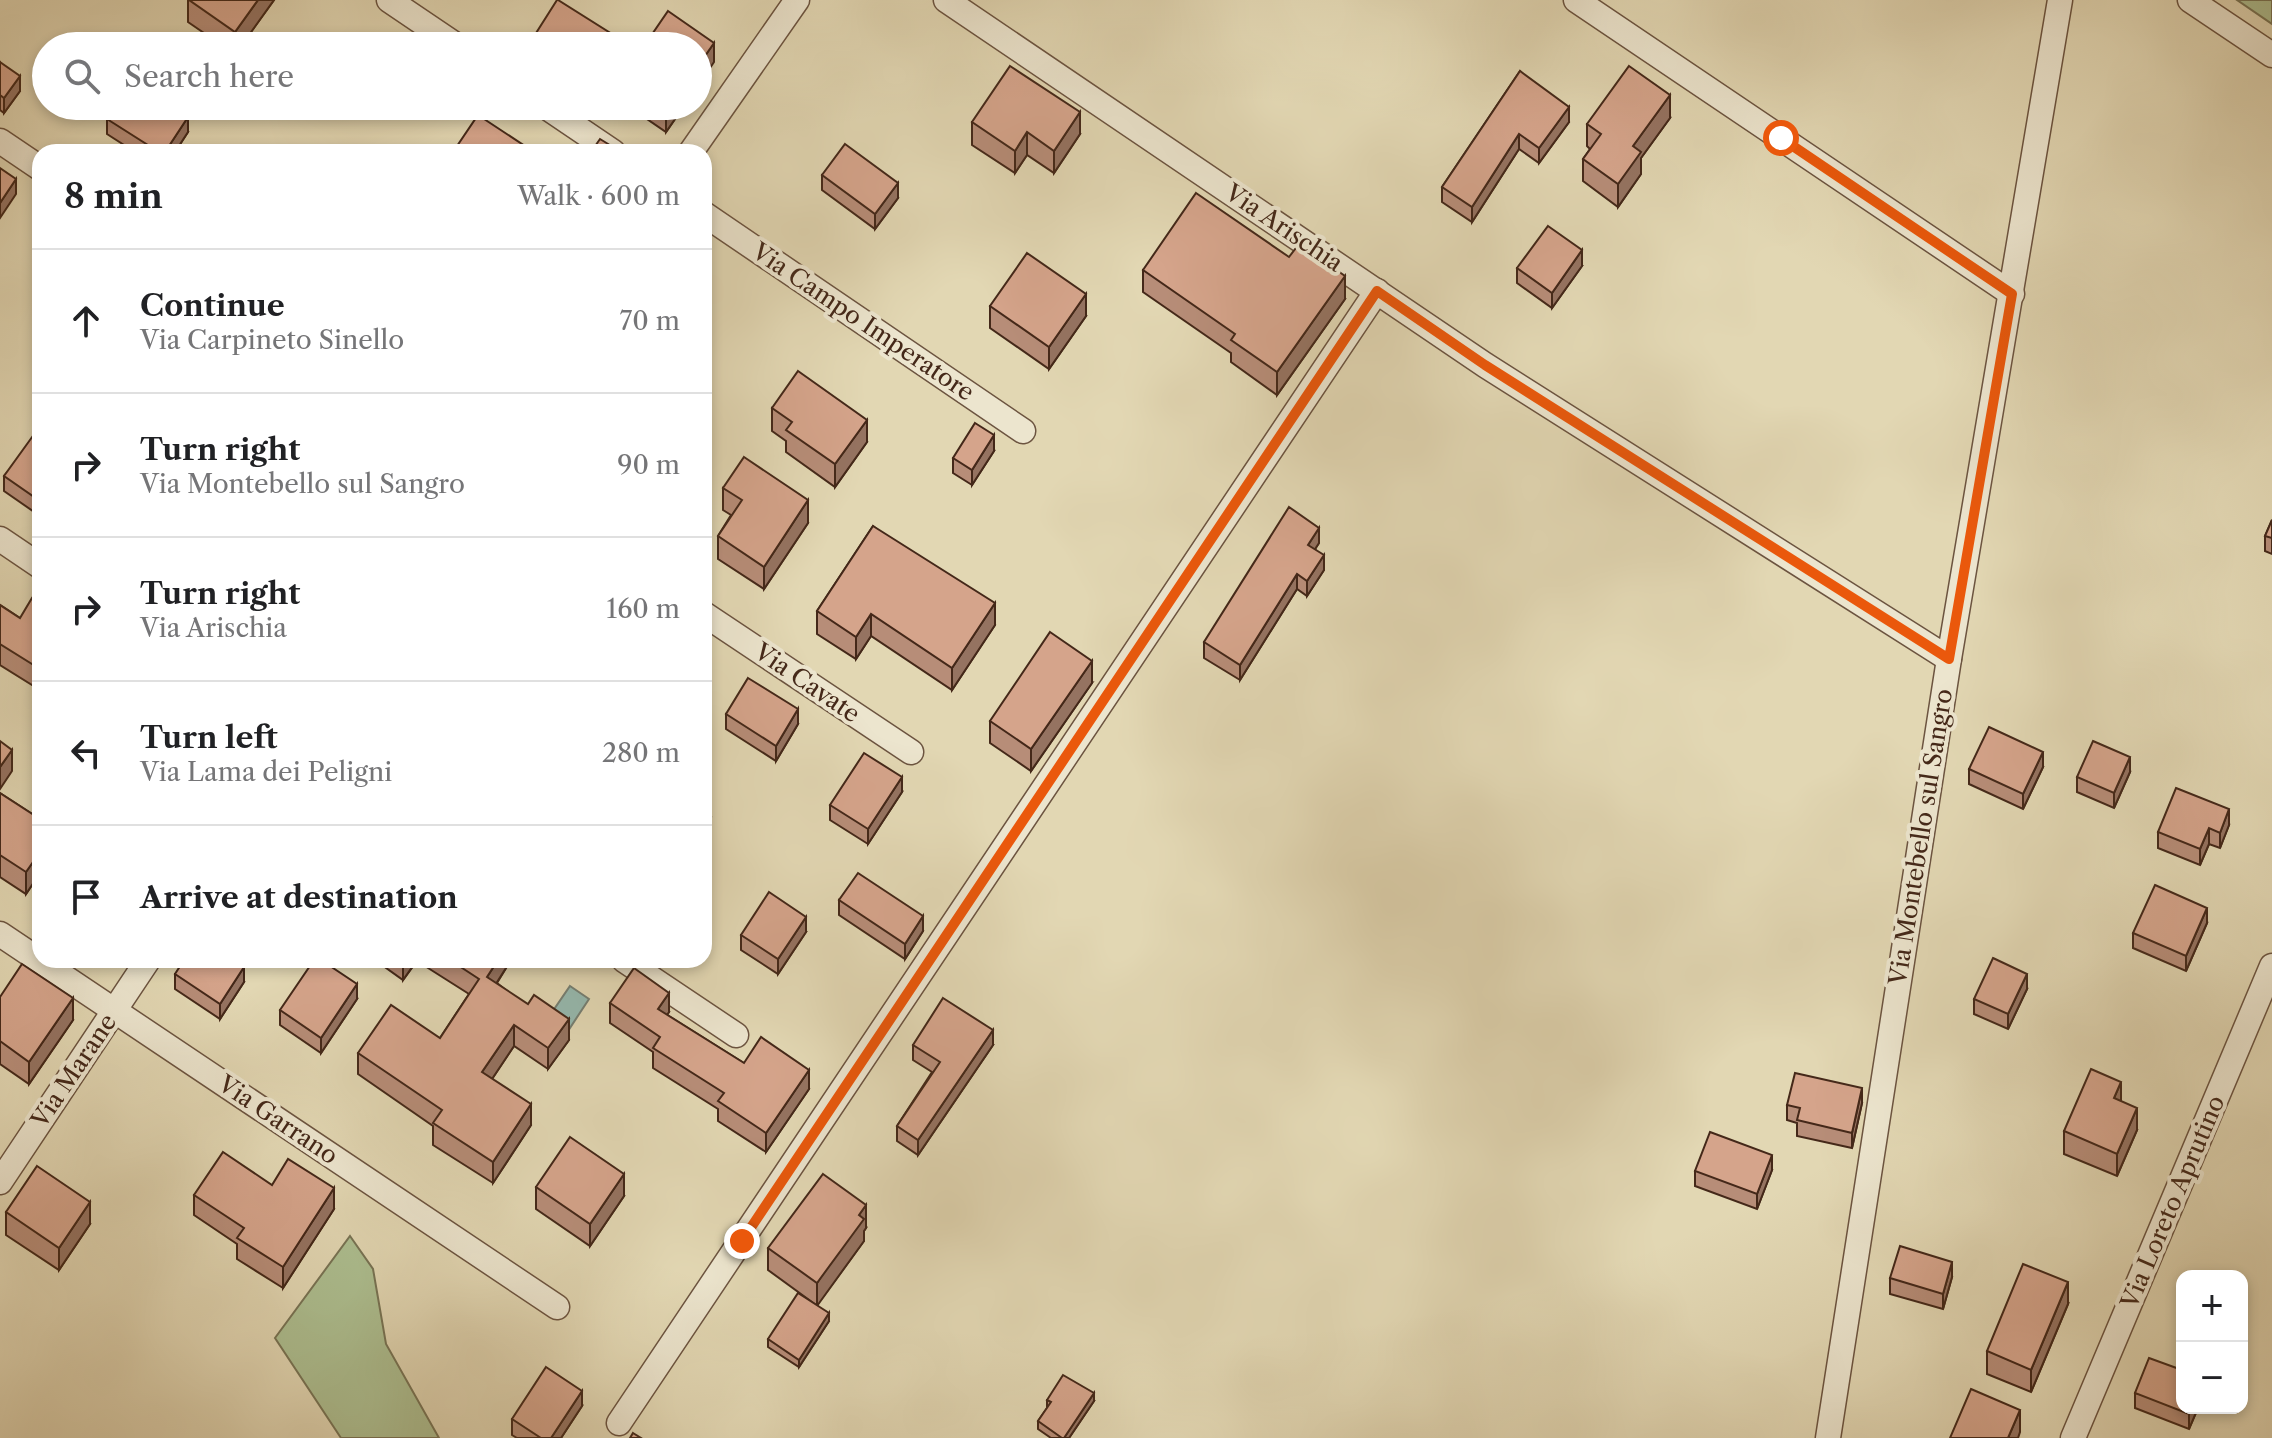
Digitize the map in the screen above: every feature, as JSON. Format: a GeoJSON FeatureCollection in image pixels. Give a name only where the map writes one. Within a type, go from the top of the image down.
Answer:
{"type":"FeatureCollection","features":[{"type":"Feature","properties":{"kind":"street"},"geometry":{"type":"LineString","coordinates":[[389,0],[436,32]]}},
{"type":"Feature","properties":{"kind":"street"},"geometry":{"type":"LineString","coordinates":[[697,144],[797,0]]}},
{"type":"Feature","properties":{"kind":"street","name":"Via Arischia"},"geometry":{"type":"LineString","coordinates":[[946,0],[1485,365],[1949,659]]}},
{"type":"Feature","properties":{"kind":"street"},"geometry":{"type":"LineString","coordinates":[[1576,0],[2012,294]]}},
{"type":"Feature","properties":{"kind":"street","name":"Via Montebello sul Sangro"},"geometry":{"type":"LineString","coordinates":[[1828,1438],[1949,659],[2060,0]]}},
{"type":"Feature","properties":{"kind":"street"},"geometry":{"type":"LineString","coordinates":[[2190,0],[2272,55]]}},
{"type":"Feature","properties":{"kind":"street"},"geometry":{"type":"LineString","coordinates":[[566,120],[601,144]]}},
{"type":"Feature","properties":{"kind":"street"},"geometry":{"type":"LineString","coordinates":[[0,141],[32,163]]}},
{"type":"Feature","properties":{"kind":"street","name":"Via Campo Imperatore"},"geometry":{"type":"LineString","coordinates":[[712,219],[1023,431]]}},
{"type":"Feature","properties":{"kind":"street"},"geometry":{"type":"LineString","coordinates":[[619,1423],[1377,291]]}},
{"type":"Feature","properties":{"kind":"street"},"geometry":{"type":"LineString","coordinates":[[0,539],[32,561]]}},
{"type":"Feature","properties":{"kind":"street","name":"Via Cavate"},"geometry":{"type":"LineString","coordinates":[[712,619],[911,752]]}},
{"type":"Feature","properties":{"kind":"street","name":"Via Garrano"},"geometry":{"type":"LineString","coordinates":[[0,934],[32,955]]}},
{"type":"Feature","properties":{"kind":"street","name":"Via Loreto Aprutino"},"geometry":{"type":"LineString","coordinates":[[2073,1438],[2272,966]]}},
{"type":"Feature","properties":{"kind":"street","name":"Via Garrano"},"geometry":{"type":"LineString","coordinates":[[51,968],[557,1307]]}},
{"type":"Feature","properties":{"kind":"street","name":"Via Marane"},"geometry":{"type":"LineString","coordinates":[[0,1182],[143,968]]}},
{"type":"Feature","properties":{"kind":"street"},"geometry":{"type":"LineString","coordinates":[[636,968],[736,1035]]}},
{"type":"Feature","properties":{"kind":"green space"},"geometry":{"type":"Polygon","coordinates":[[[2237,0],[2272,0],[2272,24],[2237,0]]]}},
{"type":"Feature","properties":{"kind":"green space"},"geometry":{"type":"Polygon","coordinates":[[[350,1236],[373,1269],[386,1344],[439,1438],[341,1438],[275,1338],[350,1236]]]}},
{"type":"Feature","properties":{"kind":"water"},"geometry":{"type":"Polygon","coordinates":[[[570,986],[589,999],[566,1034],[546,1021],[570,986]]]}},
{"type":"Feature","properties":{"kind":"building"},"geometry":{"type":"Polygon","coordinates":[[[189,0],[258,0],[235,32],[189,0]]]}},
{"type":"Feature","properties":{"kind":"building"},"geometry":{"type":"Polygon","coordinates":[[[557,0],[608,32],[537,32],[557,0]]]}},
{"type":"Feature","properties":{"kind":"building"},"geometry":{"type":"Polygon","coordinates":[[[668,11],[698,32],[654,32],[668,11]]]}},
{"type":"Feature","properties":{"kind":"building"},"geometry":{"type":"Polygon","coordinates":[[[0,62],[20,76],[4,98],[0,95],[0,62]]]}},
{"type":"Feature","properties":{"kind":"building"},"geometry":{"type":"Polygon","coordinates":[[[1010,66],[1080,112],[1054,151],[1027,132],[1015,151],[972,122],[1010,66]]]}},
{"type":"Feature","properties":{"kind":"building"},"geometry":{"type":"Polygon","coordinates":[[[1629,66],[1670,95],[1633,146],[1641,152],[1618,184],[1583,159],[1601,134],[1587,124],[1629,66]]]}},
{"type":"Feature","properties":{"kind":"building"},"geometry":{"type":"Polygon","coordinates":[[[1520,71],[1569,107],[1539,148],[1519,134],[1472,207],[1442,187],[1520,71]]]}},
{"type":"Feature","properties":{"kind":"building"},"geometry":{"type":"Polygon","coordinates":[[[109,120],[186,120],[170,144],[146,144],[109,120]]]}},
{"type":"Feature","properties":{"kind":"building"},"geometry":{"type":"Polygon","coordinates":[[[475,120],[486,120],[522,144],[458,144],[475,120]]]}},
{"type":"Feature","properties":{"kind":"building"},"geometry":{"type":"Polygon","coordinates":[[[845,144],[898,183],[875,214],[822,175],[845,144]]]}},
{"type":"Feature","properties":{"kind":"building"},"geometry":{"type":"Polygon","coordinates":[[[0,168],[16,179],[0,203],[0,168]]]}},
{"type":"Feature","properties":{"kind":"building"},"geometry":{"type":"Polygon","coordinates":[[[1196,193],[1289,257],[1299,244],[1345,276],[1277,372],[1231,340],[1235,334],[1143,270],[1196,193]]]}},
{"type":"Feature","properties":{"kind":"building"},"geometry":{"type":"Polygon","coordinates":[[[1548,226],[1582,250],[1552,293],[1517,268],[1548,226]]]}},
{"type":"Feature","properties":{"kind":"building"},"geometry":{"type":"Polygon","coordinates":[[[1027,253],[1086,294],[1049,347],[990,306],[1027,253]]]}},
{"type":"Feature","properties":{"kind":"building"},"geometry":{"type":"Polygon","coordinates":[[[798,371],[867,420],[835,464],[786,430],[792,422],[772,408],[798,371]]]}},
{"type":"Feature","properties":{"kind":"building"},"geometry":{"type":"Polygon","coordinates":[[[975,423],[994,435],[972,470],[953,458],[975,423]]]}},
{"type":"Feature","properties":{"kind":"building"},"geometry":{"type":"Polygon","coordinates":[[[32,437],[32,495],[4,476],[32,437]]]}},
{"type":"Feature","properties":{"kind":"building"},"geometry":{"type":"Polygon","coordinates":[[[744,457],[808,500],[764,567],[718,536],[742,500],[723,488],[744,457]]]}},
{"type":"Feature","properties":{"kind":"building"},"geometry":{"type":"Polygon","coordinates":[[[1289,507],[1319,528],[1308,545],[1324,555],[1307,581],[1297,574],[1240,665],[1204,642],[1289,507]]]}},
{"type":"Feature","properties":{"kind":"building"},"geometry":{"type":"Polygon","coordinates":[[[2272,520],[2272,538],[2265,536],[2272,520]]]}},
{"type":"Feature","properties":{"kind":"building"},"geometry":{"type":"Polygon","coordinates":[[[873,526],[995,603],[952,668],[871,614],[856,637],[817,611],[873,526]]]}},
{"type":"Feature","properties":{"kind":"building"},"geometry":{"type":"Polygon","coordinates":[[[32,598],[32,664],[0,644],[0,605],[20,618],[32,598]]]}},
{"type":"Feature","properties":{"kind":"building"},"geometry":{"type":"Polygon","coordinates":[[[1050,632],[1092,661],[1031,749],[990,721],[1050,632]]]}},
{"type":"Feature","properties":{"kind":"building"},"geometry":{"type":"Polygon","coordinates":[[[748,678],[798,709],[776,746],[726,714],[748,678]]]}},
{"type":"Feature","properties":{"kind":"building"},"geometry":{"type":"Polygon","coordinates":[[[1989,727],[2043,752],[2023,794],[1969,769],[1989,727]]]}},
{"type":"Feature","properties":{"kind":"building"},"geometry":{"type":"Polygon","coordinates":[[[0,741],[12,750],[0,767],[0,741]]]}},
{"type":"Feature","properties":{"kind":"building"},"geometry":{"type":"Polygon","coordinates":[[[2093,741],[2130,757],[2114,793],[2077,777],[2093,741]]]}},
{"type":"Feature","properties":{"kind":"building"},"geometry":{"type":"Polygon","coordinates":[[[864,753],[902,777],[868,829],[830,805],[864,753]]]}},
{"type":"Feature","properties":{"kind":"building"},"geometry":{"type":"Polygon","coordinates":[[[2176,788],[2229,809],[2220,833],[2209,828],[2200,849],[2158,832],[2176,788]]]}},
{"type":"Feature","properties":{"kind":"building"},"geometry":{"type":"Polygon","coordinates":[[[0,793],[32,814],[32,863],[26,872],[0,855],[0,793]]]}},
{"type":"Feature","properties":{"kind":"building"},"geometry":{"type":"Polygon","coordinates":[[[858,873],[923,916],[905,944],[839,900],[858,873]]]}},
{"type":"Feature","properties":{"kind":"building"},"geometry":{"type":"Polygon","coordinates":[[[2155,885],[2207,908],[2186,956],[2133,933],[2155,885]]]}},
{"type":"Feature","properties":{"kind":"building"},"geometry":{"type":"Polygon","coordinates":[[[769,892],[806,917],[778,959],[741,935],[769,892]]]}},
{"type":"Feature","properties":{"kind":"building"},"geometry":{"type":"Polygon","coordinates":[[[1993,958],[2027,974],[2008,1014],[1974,999],[1993,958]]]}},
{"type":"Feature","properties":{"kind":"building"},"geometry":{"type":"Polygon","coordinates":[[[22,964],[73,998],[29,1062],[0,1041],[0,997],[22,964]]]}},
{"type":"Feature","properties":{"kind":"building"},"geometry":{"type":"Polygon","coordinates":[[[179,968],[243,968],[220,1004],[175,974],[179,968]]]}},
{"type":"Feature","properties":{"kind":"building"},"geometry":{"type":"Polygon","coordinates":[[[309,968],[333,968],[357,984],[321,1038],[280,1010],[309,968]]]}},
{"type":"Feature","properties":{"kind":"building"},"geometry":{"type":"Polygon","coordinates":[[[462,968],[493,968],[487,977],[528,1004],[534,995],[569,1019],[548,1048],[514,1025],[482,1072],[531,1104],[493,1162],[433,1123],[442,1110],[358,1053],[391,1005],[440,1038],[479,979],[462,968]]]}},
{"type":"Feature","properties":{"kind":"building"},"geometry":{"type":"Polygon","coordinates":[[[634,968],[669,993],[658,1009],[744,1063],[761,1037],[809,1070],[766,1133],[718,1101],[724,1093],[653,1048],[660,1037],[610,1003],[634,968]]]}},
{"type":"Feature","properties":{"kind":"building"},"geometry":{"type":"Polygon","coordinates":[[[943,998],[993,1030],[918,1140],[897,1126],[940,1062],[913,1045],[943,998]]]}},
{"type":"Feature","properties":{"kind":"building"},"geometry":{"type":"Polygon","coordinates":[[[2091,1069],[2121,1082],[2114,1098],[2137,1108],[2117,1154],[2064,1131],[2091,1069]]]}},
{"type":"Feature","properties":{"kind":"building"},"geometry":{"type":"Polygon","coordinates":[[[1795,1073],[1862,1088],[1852,1133],[1797,1120],[1800,1108],[1787,1105],[1795,1073]]]}},
{"type":"Feature","properties":{"kind":"building"},"geometry":{"type":"Polygon","coordinates":[[[1710,1132],[1772,1155],[1757,1194],[1695,1171],[1710,1132]]]}},
{"type":"Feature","properties":{"kind":"building"},"geometry":{"type":"Polygon","coordinates":[[[570,1137],[624,1174],[590,1224],[536,1187],[570,1137]]]}},
{"type":"Feature","properties":{"kind":"building"},"geometry":{"type":"Polygon","coordinates":[[[223,1152],[272,1185],[288,1159],[334,1188],[283,1267],[237,1238],[244,1228],[194,1195],[223,1152]]]}},
{"type":"Feature","properties":{"kind":"building"},"geometry":{"type":"Polygon","coordinates":[[[37,1166],[90,1202],[59,1248],[6,1212],[37,1166]]]}},
{"type":"Feature","properties":{"kind":"building"},"geometry":{"type":"Polygon","coordinates":[[[823,1174],[866,1205],[859,1215],[864,1219],[817,1283],[768,1248],[823,1174]]]}},
{"type":"Feature","properties":{"kind":"building"},"geometry":{"type":"Polygon","coordinates":[[[1900,1246],[1952,1262],[1943,1294],[1890,1278],[1900,1246]]]}},
{"type":"Feature","properties":{"kind":"building"},"geometry":{"type":"Polygon","coordinates":[[[2023,1264],[2068,1282],[2031,1370],[1987,1351],[2023,1264]]]}},
{"type":"Feature","properties":{"kind":"building"},"geometry":{"type":"Polygon","coordinates":[[[798,1293],[829,1313],[799,1360],[768,1339],[798,1293]]]}},
{"type":"Feature","properties":{"kind":"building"},"geometry":{"type":"Polygon","coordinates":[[[2149,1358],[2176,1368],[2176,1409],[2135,1393],[2149,1358]]]}},
{"type":"Feature","properties":{"kind":"building"},"geometry":{"type":"Polygon","coordinates":[[[546,1367],[582,1391],[551,1438],[541,1438],[512,1419],[546,1367]]]}},
{"type":"Feature","properties":{"kind":"building"},"geometry":{"type":"Polygon","coordinates":[[[1063,1375],[1094,1393],[1062,1438],[1038,1421],[1063,1375]]]}},
{"type":"Feature","properties":{"kind":"building"},"geometry":{"type":"Polygon","coordinates":[[[1971,1389],[2020,1410],[2008,1438],[1950,1438],[1971,1389]]]}},
{"type":"Feature","properties":{"kind":"route"},"geometry":{"type":"LineString","coordinates":[[742,1241],[1377,291],[1485,365],[1949,659],[2012,294],[1781,138]]}}]}
